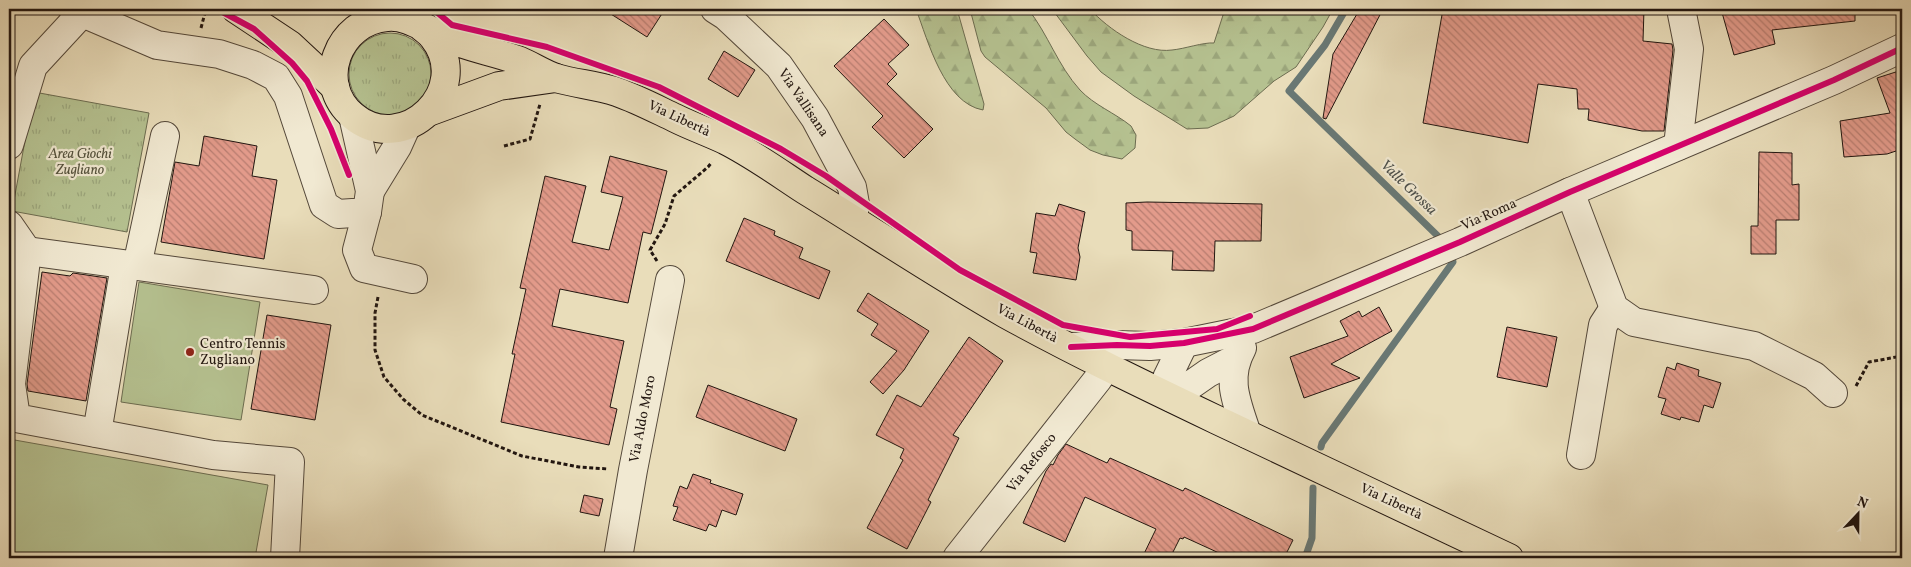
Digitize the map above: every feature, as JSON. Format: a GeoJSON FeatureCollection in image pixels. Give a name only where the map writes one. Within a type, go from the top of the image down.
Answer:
{"type":"FeatureCollection","features":[{"type":"Feature","properties":{"kind":"main road"},"geometry":{"type":"LineString","coordinates":[[236,9],[290,45],[335,87]]}},
{"type":"Feature","properties":{"kind":"main road"},"geometry":{"type":"LineString","coordinates":[[349,9],[382,17],[403,18],[422,27],[434,38],[442,52],[445,67],[445,83],[440,98],[431,111],[419,120],[406,126],[388,129],[370,125],[353,116],[342,103],[335,87],[333,68],[338,50],[348,34],[364,23],[382,17]]}},
{"type":"Feature","properties":{"kind":"main road","name":"Via Libertà"},"geometry":{"type":"LineString","coordinates":[[422,27],[455,42],[518,60],[556,78],[615,91],[728,142],[1002,311],[1106,366],[1509,558]]}},
{"type":"Feature","properties":{"kind":"main road","name":"Via Libertà"},"geometry":{"type":"LineString","coordinates":[[431,111],[499,86],[556,78]]}},
{"type":"Feature","properties":{"kind":"street","name":"Via Vallisana"},"geometry":{"type":"LineString","coordinates":[[715,9],[726,16],[779,66],[815,118],[852,187],[855,204],[853,219]]}},
{"type":"Feature","properties":{"kind":"street"},"geometry":{"type":"LineString","coordinates":[[1678,146],[1689,49],[1681,9]]}},
{"type":"Feature","properties":{"kind":"street"},"geometry":{"type":"LineString","coordinates":[[9,145],[33,66],[78,11],[157,45],[219,54],[253,65],[276,77],[288,96],[324,205],[338,214],[369,202]]}},
{"type":"Feature","properties":{"kind":"street","name":"Via Roma"},"geometry":{"type":"LineString","coordinates":[[1071,347],[1150,346],[1184,343],[1253,329],[1460,242],[1570,192],[1824,84],[1902,48]]}},
{"type":"Feature","properties":{"kind":"street"},"geometry":{"type":"LineString","coordinates":[[353,116],[369,202]]}},
{"type":"Feature","properties":{"kind":"street"},"geometry":{"type":"LineString","coordinates":[[406,126],[369,202],[356,250],[364,268],[413,278]]}},
{"type":"Feature","properties":{"kind":"street"},"geometry":{"type":"LineString","coordinates":[[97,433],[131,265],[165,136]]}},
{"type":"Feature","properties":{"kind":"street"},"geometry":{"type":"LineString","coordinates":[[1570,192],[1614,308],[1634,322],[1754,346],[1814,376],[1833,393]]}},
{"type":"Feature","properties":{"kind":"street"},"geometry":{"type":"LineString","coordinates":[[9,225],[27,251],[11,384],[16,418],[213,455],[290,462],[285,558]]}},
{"type":"Feature","properties":{"kind":"street"},"geometry":{"type":"LineString","coordinates":[[27,251],[314,290]]}},
{"type":"Feature","properties":{"kind":"street","name":"Via Aldo Moro"},"geometry":{"type":"LineString","coordinates":[[618,558],[670,280]]}},
{"type":"Feature","properties":{"kind":"street"},"geometry":{"type":"LineString","coordinates":[[1581,455],[1604,325],[1614,308]]}},
{"type":"Feature","properties":{"kind":"street"},"geometry":{"type":"LineString","coordinates":[[1247,434],[1232,380],[1237,358],[1253,329]]}},
{"type":"Feature","properties":{"kind":"street"},"geometry":{"type":"LineString","coordinates":[[1184,343],[1167,378],[1172,398],[1208,373],[1237,358]]}},
{"type":"Feature","properties":{"kind":"street","name":"Via Refosco"},"geometry":{"type":"LineString","coordinates":[[957,558],[1106,366]]}},
{"type":"Feature","properties":{"kind":"path"},"geometry":{"type":"LineString","coordinates":[[504,146],[530,139],[541,101]]}},
{"type":"Feature","properties":{"kind":"path"},"geometry":{"type":"LineString","coordinates":[[670,280],[650,250],[665,224],[674,196],[708,167],[713,160]]}},
{"type":"Feature","properties":{"kind":"path"},"geometry":{"type":"LineString","coordinates":[[381,272],[375,313],[375,350],[384,377],[403,400],[422,415],[522,456],[579,467],[633,470]]}},
{"type":"Feature","properties":{"kind":"path"},"geometry":{"type":"LineString","coordinates":[[1833,393],[1857,386],[1868,362],[1902,356]]}},
{"type":"Feature","properties":{"kind":"green space"},"geometry":{"type":"Polygon","coordinates":[[[916,9],[957,9],[984,104],[983,110],[969,105],[958,96],[948,83],[932,53],[916,9]]]}},
{"type":"Feature","properties":{"kind":"green space"},"geometry":{"type":"Polygon","coordinates":[[[972,9],[1028,9],[1072,81],[1092,100],[1131,126],[1136,135],[1135,148],[1122,159],[1103,155],[1090,150],[1066,132],[1046,108],[985,57],[981,51],[971,13],[972,9]]]}},
{"type":"Feature","properties":{"kind":"green space"},"geometry":{"type":"Polygon","coordinates":[[[1052,9],[1090,9],[1106,24],[1127,39],[1161,50],[1214,43],[1225,9],[1333,9],[1296,67],[1274,81],[1234,116],[1208,128],[1187,129],[1134,96],[1101,72],[1052,9]]]}},
{"type":"Feature","properties":{"kind":"green space"},"geometry":{"type":"Polygon","coordinates":[[[390,33],[406,36],[419,45],[428,58],[431,74],[428,90],[419,103],[406,112],[390,115],[374,112],[361,103],[352,90],[349,74],[352,58],[361,45],[374,36],[390,33]]]}},
{"type":"Feature","properties":{"kind":"green space","name":"Area Giochi Zugliano"},"geometry":{"type":"Polygon","coordinates":[[[34,92],[149,113],[127,232],[12,211],[34,92]]]}},
{"type":"Feature","properties":{"kind":"green space","name":"Centro Tennis Zugliano"},"geometry":{"type":"Polygon","coordinates":[[[139,282],[260,302],[241,420],[121,402],[139,282]]]}},
{"type":"Feature","properties":{"kind":"green space"},"geometry":{"type":"Polygon","coordinates":[[[9,439],[268,485],[255,558],[9,558],[9,439]]]}},
{"type":"Feature","properties":{"kind":"building"},"geometry":{"type":"Polygon","coordinates":[[[603,9],[665,9],[647,37],[603,9]]]}},
{"type":"Feature","properties":{"kind":"building"},"geometry":{"type":"Polygon","coordinates":[[[1360,9],[1383,9],[1326,119],[1323,118],[1333,54],[1360,9]]]}},
{"type":"Feature","properties":{"kind":"building"},"geometry":{"type":"Polygon","coordinates":[[[1443,9],[1644,9],[1643,41],[1672,44],[1673,50],[1664,131],[1642,131],[1588,120],[1589,109],[1578,109],[1577,89],[1538,84],[1528,143],[1423,123],[1443,9]]]}},
{"type":"Feature","properties":{"kind":"building"},"geometry":{"type":"Polygon","coordinates":[[[1721,9],[1855,9],[1855,21],[1772,30],[1775,44],[1734,55],[1721,9]]]}},
{"type":"Feature","properties":{"kind":"building"},"geometry":{"type":"Polygon","coordinates":[[[884,19],[909,45],[888,64],[897,74],[887,84],[933,129],[904,158],[872,127],[883,116],[834,66],[884,19]]]}},
{"type":"Feature","properties":{"kind":"building"},"geometry":{"type":"Polygon","coordinates":[[[724,51],[755,70],[738,97],[708,79],[724,51]]]}},
{"type":"Feature","properties":{"kind":"building"},"geometry":{"type":"Polygon","coordinates":[[[1902,70],[1902,149],[1887,154],[1844,157],[1840,121],[1890,113],[1877,78],[1902,70]]]}},
{"type":"Feature","properties":{"kind":"building"},"geometry":{"type":"Polygon","coordinates":[[[204,136],[257,146],[252,176],[277,180],[264,259],[161,242],[175,162],[199,166],[204,136]]]}},
{"type":"Feature","properties":{"kind":"building"},"geometry":{"type":"Polygon","coordinates":[[[1759,152],[1792,153],[1792,185],[1799,184],[1799,220],[1776,220],[1776,254],[1751,254],[1751,226],[1758,226],[1759,152]]]}},
{"type":"Feature","properties":{"kind":"building"},"geometry":{"type":"Polygon","coordinates":[[[610,156],[667,171],[651,234],[643,232],[628,303],[560,289],[552,326],[624,341],[610,407],[617,409],[609,445],[501,422],[515,354],[512,354],[526,289],[520,288],[545,176],[586,186],[572,242],[609,250],[623,197],[601,192],[610,156]]]}},
{"type":"Feature","properties":{"kind":"building"},"geometry":{"type":"Polygon","coordinates":[[[1126,203],[1262,204],[1261,241],[1215,241],[1214,271],[1172,270],[1173,251],[1132,250],[1132,231],[1126,230],[1126,203]]]}},
{"type":"Feature","properties":{"kind":"building"},"geometry":{"type":"Polygon","coordinates":[[[1059,204],[1085,212],[1078,248],[1080,257],[1076,280],[1033,273],[1037,253],[1030,252],[1036,213],[1055,216],[1059,204]]]}},
{"type":"Feature","properties":{"kind":"building"},"geometry":{"type":"Polygon","coordinates":[[[744,218],[775,231],[774,235],[803,248],[799,258],[830,271],[819,299],[726,261],[744,218]]]}},
{"type":"Feature","properties":{"kind":"building"},"geometry":{"type":"Polygon","coordinates":[[[42,272],[70,276],[73,273],[107,278],[86,401],[28,391],[27,384],[42,272]]]}},
{"type":"Feature","properties":{"kind":"building"},"geometry":{"type":"Polygon","coordinates":[[[868,293],[929,331],[904,370],[883,394],[870,382],[897,351],[871,335],[878,324],[857,311],[868,293]]]}},
{"type":"Feature","properties":{"kind":"building"},"geometry":{"type":"Polygon","coordinates":[[[1379,307],[1392,331],[1331,364],[1360,378],[1304,398],[1290,357],[1348,336],[1340,321],[1359,311],[1362,317],[1379,307]]]}},
{"type":"Feature","properties":{"kind":"building"},"geometry":{"type":"Polygon","coordinates":[[[267,315],[331,325],[315,420],[251,409],[267,315]]]}},
{"type":"Feature","properties":{"kind":"building"},"geometry":{"type":"Polygon","coordinates":[[[1507,327],[1557,337],[1547,387],[1497,377],[1507,327]]]}},
{"type":"Feature","properties":{"kind":"building"},"geometry":{"type":"Polygon","coordinates":[[[969,337],[1003,361],[953,435],[959,438],[928,500],[931,502],[907,549],[867,528],[903,460],[900,458],[904,449],[876,435],[897,395],[921,407],[969,337]]]}},
{"type":"Feature","properties":{"kind":"building"},"geometry":{"type":"Polygon","coordinates":[[[1677,363],[1699,370],[1698,376],[1721,383],[1713,408],[1704,405],[1699,422],[1681,417],[1680,420],[1661,414],[1666,399],[1658,397],[1667,367],[1675,370],[1677,363]]]}},
{"type":"Feature","properties":{"kind":"building"},"geometry":{"type":"Polygon","coordinates":[[[708,385],[797,419],[785,451],[696,417],[708,385]]]}},
{"type":"Feature","properties":{"kind":"building"},"geometry":{"type":"Polygon","coordinates":[[[1066,444],[1107,463],[1110,458],[1183,491],[1185,488],[1293,540],[1284,558],[1230,558],[1184,537],[1183,539],[1180,538],[1170,558],[1142,558],[1156,529],[1085,497],[1065,542],[1023,523],[1046,471],[1051,464],[1053,465],[1066,444]]]}},
{"type":"Feature","properties":{"kind":"building"},"geometry":{"type":"Polygon","coordinates":[[[693,474],[711,480],[710,483],[743,494],[736,515],[722,510],[716,527],[709,524],[706,531],[673,520],[678,507],[673,506],[680,486],[687,489],[693,474]]]}},
{"type":"Feature","properties":{"kind":"building"},"geometry":{"type":"Polygon","coordinates":[[[584,495],[603,499],[599,516],[580,512],[584,495]]]}},
{"type":"Feature","properties":{"kind":"waterway","name":"Valle Grossa"},"geometry":{"type":"LineString","coordinates":[[1346,9],[1325,45],[1289,91],[1444,242]]}},
{"type":"Feature","properties":{"kind":"waterway","name":"Valle Grossa"},"geometry":{"type":"LineString","coordinates":[[1321,447],[1322,443],[1453,262],[1451,252]]}},
{"type":"Feature","properties":{"kind":"waterway"},"geometry":{"type":"LineString","coordinates":[[1305,558],[1312,538],[1313,488]]}},
{"type":"Feature","properties":{"kind":"cycle path"},"geometry":{"type":"LineString","coordinates":[[217,9],[254,29],[292,63],[307,81],[331,129],[349,175]]}},
{"type":"Feature","properties":{"kind":"cycle path"},"geometry":{"type":"LineString","coordinates":[[433,9],[452,25],[547,47],[659,87],[781,149],[826,176],[960,270],[1063,325],[1130,337],[1217,329],[1250,316]]}},
{"type":"Feature","properties":{"kind":"cycle path"},"geometry":{"type":"LineString","coordinates":[[1071,347],[1150,346],[1184,343],[1253,329],[1460,242],[1570,192],[1834,80],[1902,48]]}},
{"type":"Feature","properties":{"kind":"place","name":"Centro Tennis Zugliano"},"geometry":{"type":"Point","coordinates":[190,352]}}]}
